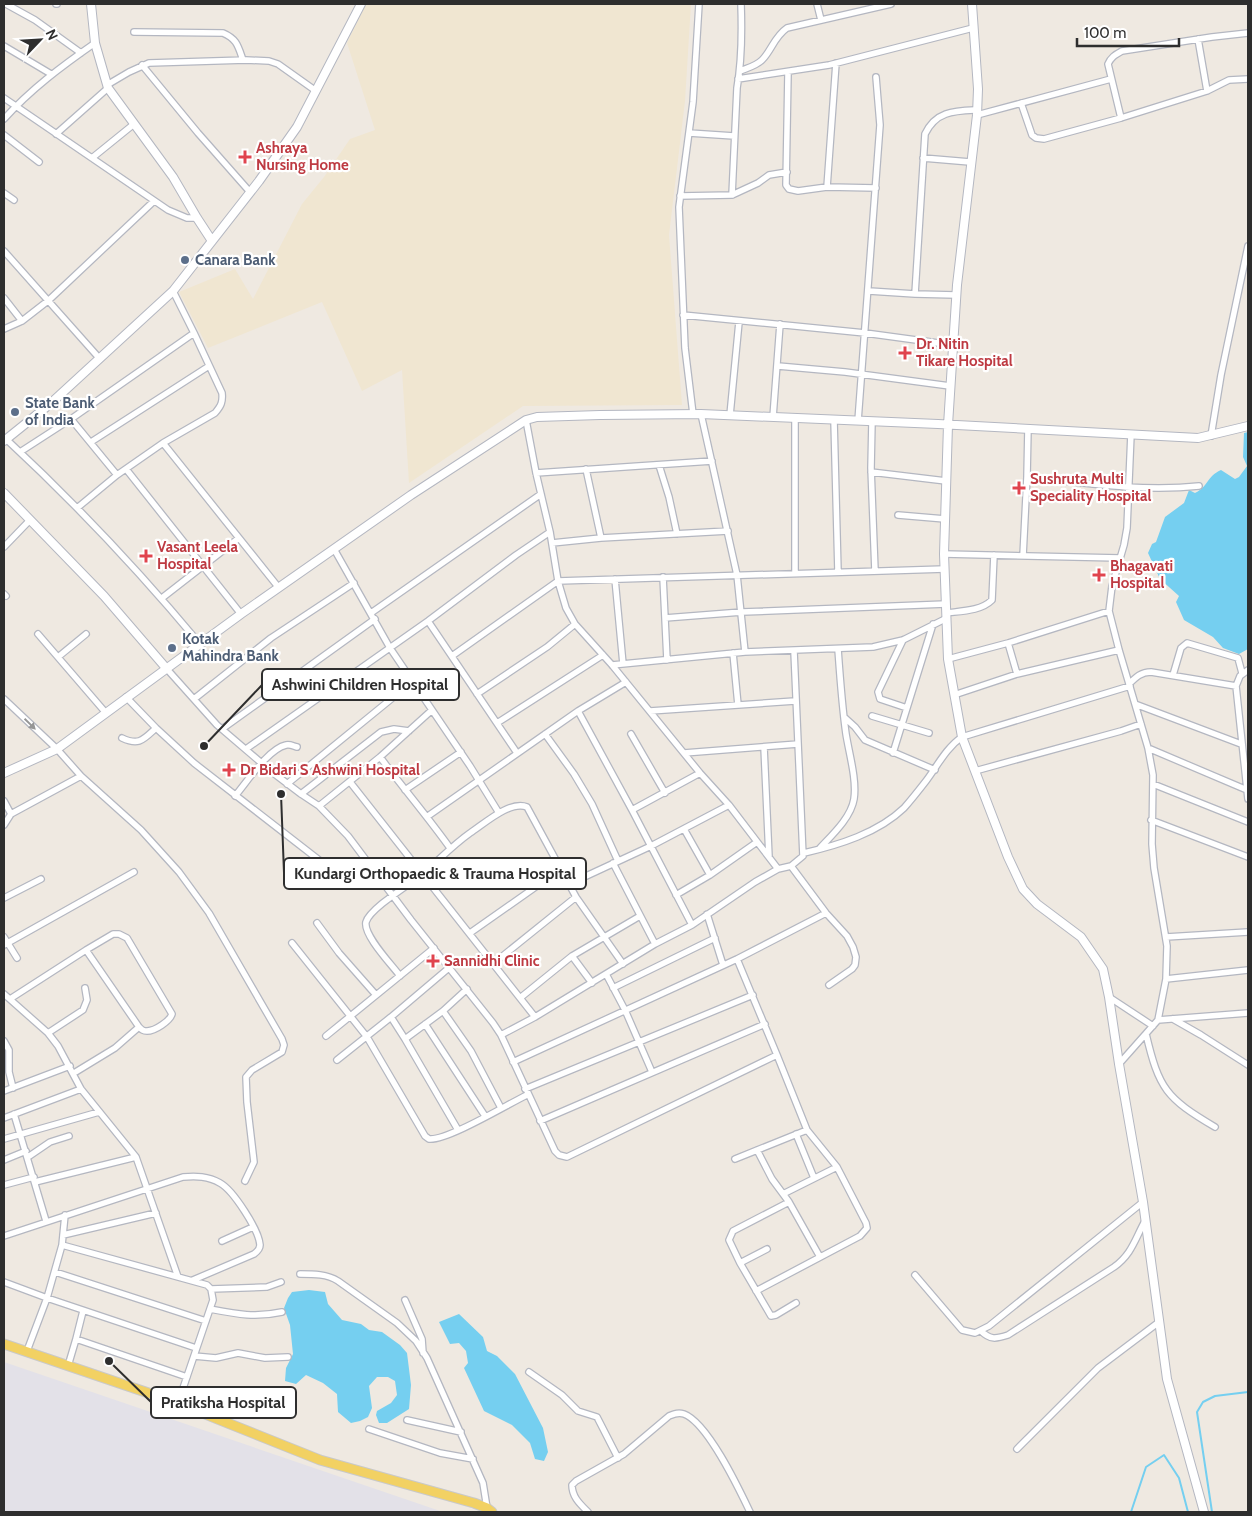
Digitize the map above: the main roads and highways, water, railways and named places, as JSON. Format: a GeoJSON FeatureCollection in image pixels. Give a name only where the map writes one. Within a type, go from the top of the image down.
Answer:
{"type":"FeatureCollection","features":[{"type":"Feature","properties":{"kind":"main road"},"geometry":{"type":"LineString","coordinates":[[4,1344],[178,1403],[320,1460],[474,1502],[489,1510]]}},
{"type":"Feature","properties":{"kind":"water"},"geometry":{"type":"Polygon","coordinates":[[[1248,432],[1248,649],[1239,654],[1223,648],[1213,637],[1184,620],[1176,602],[1179,596],[1160,579],[1148,553],[1152,544],[1156,542],[1165,517],[1184,503],[1189,490],[1195,493],[1200,490],[1221,470],[1235,479],[1239,477],[1247,466],[1243,457],[1244,433],[1248,432]]]}},
{"type":"Feature","properties":{"kind":"water"},"geometry":{"type":"Polygon","coordinates":[[[309,1290],[325,1292],[328,1304],[342,1320],[361,1324],[369,1330],[382,1332],[400,1345],[407,1353],[411,1385],[409,1409],[387,1423],[379,1423],[376,1415],[377,1411],[391,1403],[397,1395],[395,1381],[388,1377],[377,1377],[369,1386],[372,1408],[368,1417],[351,1423],[338,1412],[337,1394],[323,1383],[306,1375],[296,1384],[285,1381],[286,1368],[293,1354],[290,1325],[284,1308],[292,1292],[309,1290]]]}},
{"type":"Feature","properties":{"kind":"water"},"geometry":{"type":"Polygon","coordinates":[[[459,1314],[483,1337],[487,1351],[497,1356],[515,1374],[543,1428],[548,1452],[544,1461],[535,1459],[530,1443],[512,1425],[484,1411],[464,1368],[468,1363],[466,1351],[459,1343],[450,1344],[439,1322],[459,1314]]]}},
{"type":"Feature","properties":{"kind":"waterway"},"geometry":{"type":"LineString","coordinates":[[1212,1512],[1197,1412],[1203,1402],[1215,1396],[1248,1392]]}},
{"type":"Feature","properties":{"kind":"waterway"},"geometry":{"type":"LineString","coordinates":[[1131,1512],[1146,1467],[1164,1455],[1179,1478],[1188,1512]]}},
{"type":"Feature","properties":{"kind":"place","name":"Ashraya Nursing Home"},"geometry":{"type":"Point","coordinates":[245,157]}},
{"type":"Feature","properties":{"kind":"place","name":"Canara Bank"},"geometry":{"type":"Point","coordinates":[185,260]}},
{"type":"Feature","properties":{"kind":"place","name":"Dr. Nitin Tikare Hospital"},"geometry":{"type":"Point","coordinates":[905,353]}},
{"type":"Feature","properties":{"kind":"place","name":"State Bank of India"},"geometry":{"type":"Point","coordinates":[15,412]}},
{"type":"Feature","properties":{"kind":"place","name":"Sushruta Multi Speciality Hospital"},"geometry":{"type":"Point","coordinates":[1019,488]}},
{"type":"Feature","properties":{"kind":"place","name":"Vasant Leela Hospital"},"geometry":{"type":"Point","coordinates":[146,556]}},
{"type":"Feature","properties":{"kind":"place","name":"Bhagavati Hospital"},"geometry":{"type":"Point","coordinates":[1099,575]}},
{"type":"Feature","properties":{"kind":"place","name":"Kotak Mahindra Bank"},"geometry":{"type":"Point","coordinates":[172,648]}},
{"type":"Feature","properties":{"kind":"place","name":"Ashwini Children Hospital"},"geometry":{"type":"Point","coordinates":[204,746]}},
{"type":"Feature","properties":{"kind":"place","name":"Dr Bidari S Ashwini Hospital"},"geometry":{"type":"Point","coordinates":[229,770]}},
{"type":"Feature","properties":{"kind":"place","name":"Kundargi Orthopaedic & Trauma Hospital"},"geometry":{"type":"Point","coordinates":[281,794]}},
{"type":"Feature","properties":{"kind":"place","name":"Sannidhi Clinic"},"geometry":{"type":"Point","coordinates":[433,961]}},
{"type":"Feature","properties":{"kind":"place","name":"Pratiksha Hospital"},"geometry":{"type":"Point","coordinates":[109,1361]}}]}
